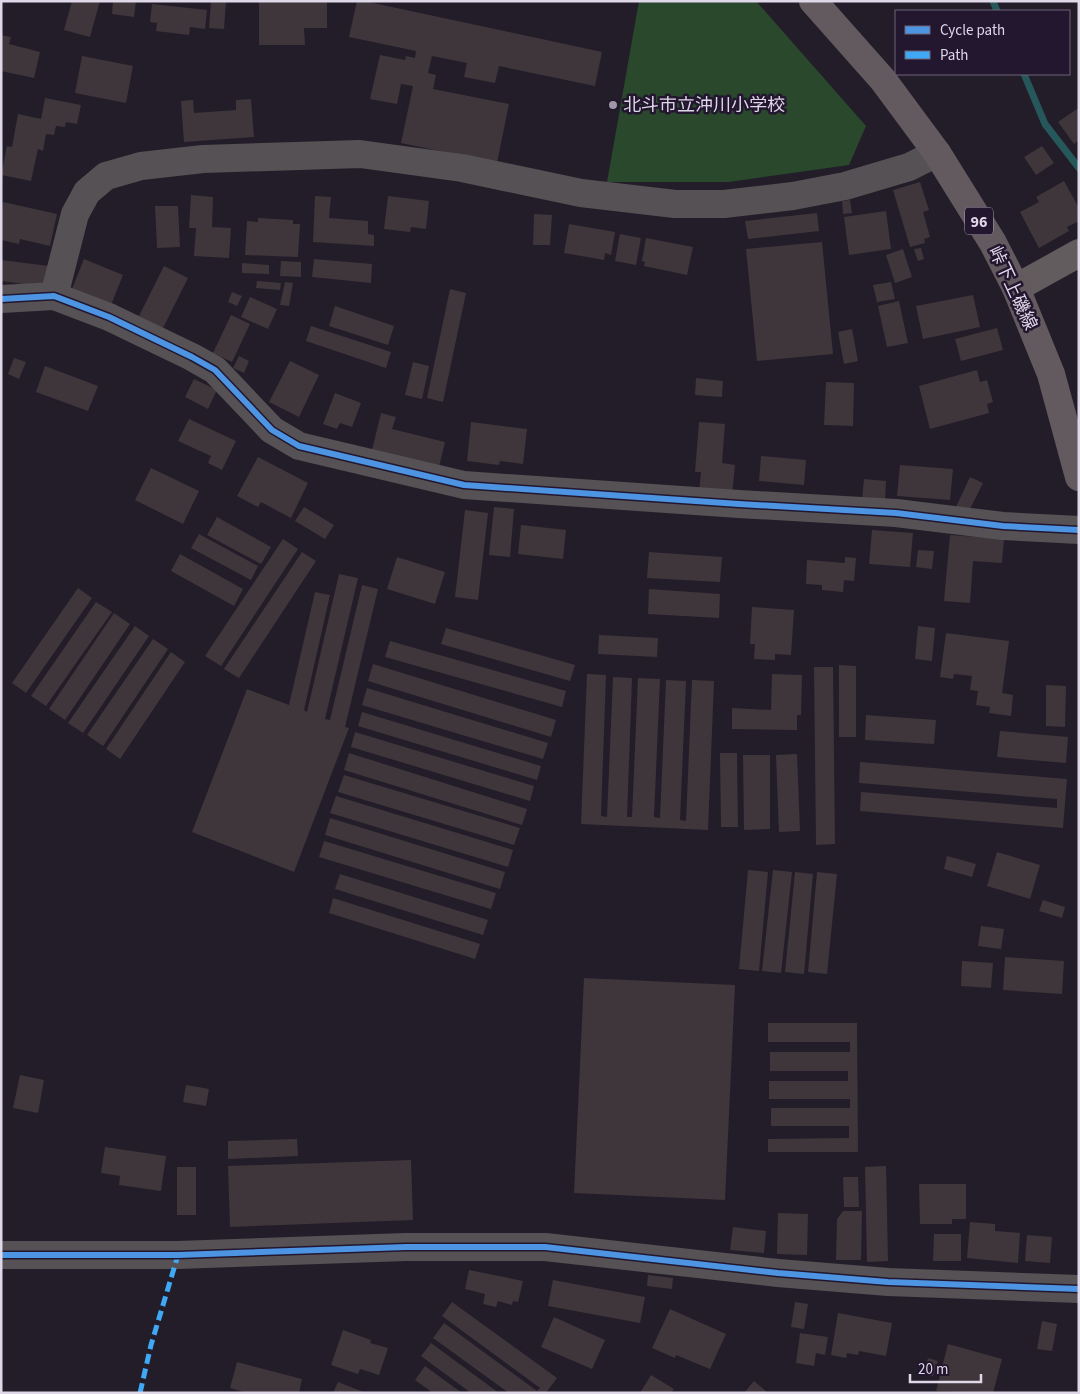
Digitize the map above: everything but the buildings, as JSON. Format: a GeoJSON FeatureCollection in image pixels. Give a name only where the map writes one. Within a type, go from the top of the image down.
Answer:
{"type":"FeatureCollection","features":[{"type":"Feature","properties":{"kind":"main road","name":"峠下上磯線"},"geometry":{"type":"LineString","coordinates":[[813,1],[884,80],[937,153],[993,243],[1016,288],[1051,374],[1079,477]]}},
{"type":"Feature","properties":{"kind":"street"},"geometry":{"type":"LineString","coordinates":[[54,296],[75,214],[87,192],[106,176],[141,166],[203,159],[360,154],[462,168],[581,193],[675,204],[724,204],[793,196],[844,186],[909,167],[937,153]]}},
{"type":"Feature","properties":{"kind":"street"},"geometry":{"type":"LineString","coordinates":[[1016,288],[1079,253]]}},
{"type":"Feature","properties":{"kind":"street"},"geometry":{"type":"LineString","coordinates":[[1,300],[54,296],[109,317],[192,357],[215,370],[272,430],[300,446],[464,485],[739,504],[896,512],[1003,526],[1079,530]]}},
{"type":"Feature","properties":{"kind":"street"},"geometry":{"type":"LineString","coordinates":[[1,1256],[178,1255],[406,1247],[545,1247],[778,1273],[888,1282],[1079,1289]]}},
{"type":"Feature","properties":{"kind":"green space"},"geometry":{"type":"Polygon","coordinates":[[[639,1],[756,1],[866,126],[849,165],[729,182],[607,182],[639,1]]]}},
{"type":"Feature","properties":{"kind":"waterway"},"geometry":{"type":"LineString","coordinates":[[993,1],[997,10]]}},
{"type":"Feature","properties":{"kind":"waterway"},"geometry":{"type":"LineString","coordinates":[[1024,75],[1045,124],[1079,168]]}},
{"type":"Feature","properties":{"kind":"marked path"},"geometry":{"type":"LineString","coordinates":[[140,1393],[151,1345],[178,1255]]}},
{"type":"Feature","properties":{"kind":"cycle path"},"geometry":{"type":"LineString","coordinates":[[1,299],[54,296],[109,317],[192,357],[215,370],[272,430],[299,446],[464,485],[896,513],[1003,526],[1079,530]]}},
{"type":"Feature","properties":{"kind":"cycle path"},"geometry":{"type":"LineString","coordinates":[[1,1255],[178,1255],[406,1247],[545,1247],[778,1273],[888,1282],[1079,1289]]}},
{"type":"Feature","properties":{"kind":"place","name":"北斗市立沖川小学校"},"geometry":{"type":"Point","coordinates":[613,105]}}]}
